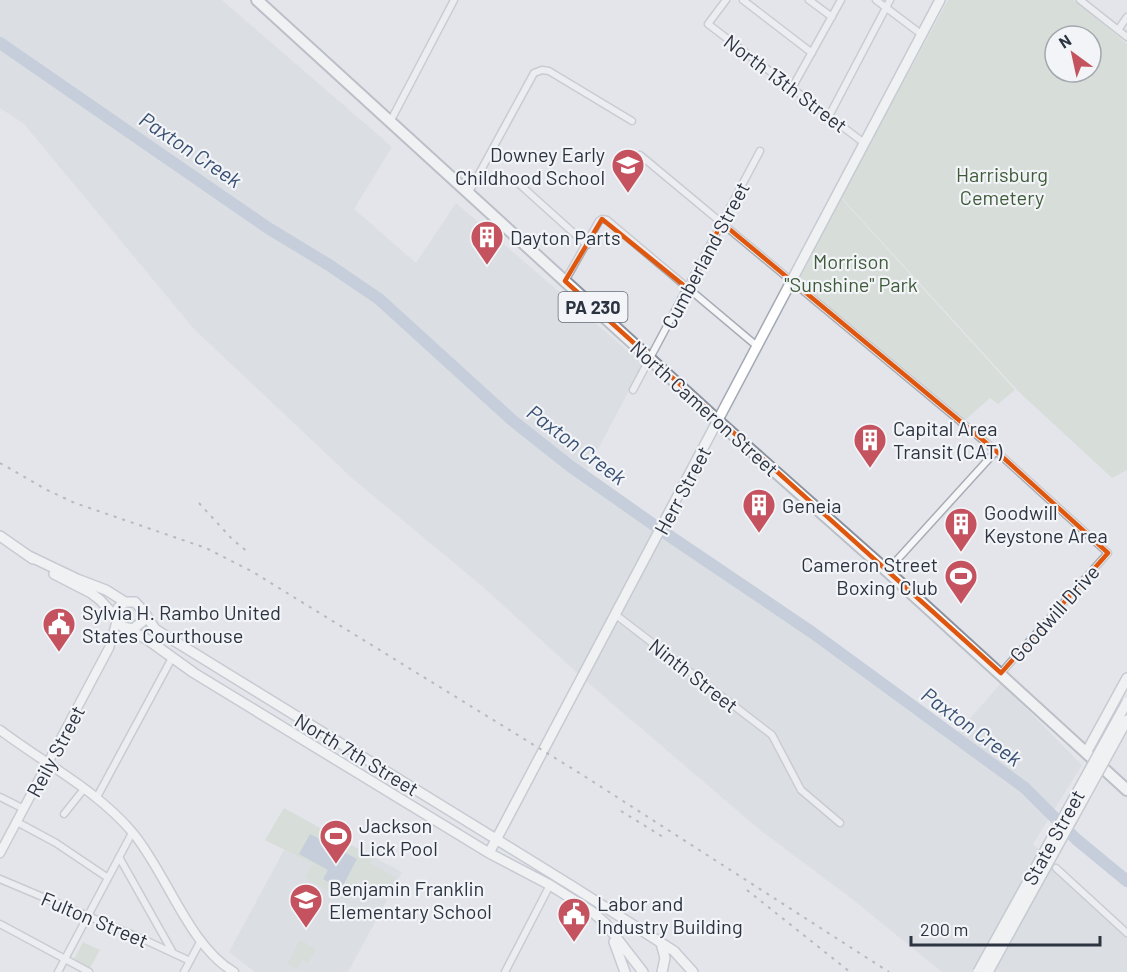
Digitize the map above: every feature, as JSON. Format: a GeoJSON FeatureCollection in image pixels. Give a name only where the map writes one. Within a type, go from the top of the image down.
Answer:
{"type":"FeatureCollection","features":[{"type":"Feature","properties":{"kind":"highway","name":"North Cameron Street"},"geometry":{"type":"LineString","coordinates":[[256,0],[718,421],[1001,673],[1127,790]]}},
{"type":"Feature","properties":{"kind":"main road","name":"Herr Street"},"geometry":{"type":"LineString","coordinates":[[489,853],[940,0]]}},
{"type":"Feature","properties":{"kind":"main road","name":"North 7th Street"},"geometry":{"type":"LineString","coordinates":[[1,539],[55,575],[91,593],[127,629],[148,640],[172,658],[489,853],[550,885],[598,917],[643,972]]}},
{"type":"Feature","properties":{"kind":"main road","name":"North 7th Street"},"geometry":{"type":"LineString","coordinates":[[29,556],[106,590],[125,602],[135,602],[155,629],[497,839],[680,956],[693,972]]}},
{"type":"Feature","properties":{"kind":"main road"},"geometry":{"type":"LineString","coordinates":[[117,619],[118,608],[125,602]]}},
{"type":"Feature","properties":{"kind":"main road"},"geometry":{"type":"LineString","coordinates":[[127,629],[140,625],[144,612]]}},
{"type":"Feature","properties":{"kind":"main road","name":"Reily Street"},"geometry":{"type":"LineString","coordinates":[[0,853],[109,648],[117,619]]}},
{"type":"Feature","properties":{"kind":"main road","name":"Reily Street"},"geometry":{"type":"LineString","coordinates":[[109,648],[127,629]]}},
{"type":"Feature","properties":{"kind":"main road"},"geometry":{"type":"LineString","coordinates":[[172,658],[182,644]]}},
{"type":"Feature","properties":{"kind":"main road"},"geometry":{"type":"LineString","coordinates":[[1086,753],[1127,678]]}},
{"type":"Feature","properties":{"kind":"main road","name":"State Street"},"geometry":{"type":"LineString","coordinates":[[978,972],[1127,702]]}},
{"type":"Feature","properties":{"kind":"main road","name":"State Street"},"geometry":{"type":"LineString","coordinates":[[988,972],[1127,720]]}},
{"type":"Feature","properties":{"kind":"main road"},"geometry":{"type":"LineString","coordinates":[[0,730],[97,797],[132,833],[153,861],[200,942],[229,971]]}},
{"type":"Feature","properties":{"kind":"main road"},"geometry":{"type":"LineString","coordinates":[[598,917],[610,934],[625,972]]}},
{"type":"Feature","properties":{"kind":"main road"},"geometry":{"type":"LineString","coordinates":[[661,944],[665,958],[662,972]]}},
{"type":"Feature","properties":{"kind":"street"},"geometry":{"type":"LineString","coordinates":[[390,122],[454,0]]}},
{"type":"Feature","properties":{"kind":"street","name":"North 13th Street"},"geometry":{"type":"LineString","coordinates":[[726,0],[708,24],[864,143]]}},
{"type":"Feature","properties":{"kind":"street"},"geometry":{"type":"LineString","coordinates":[[744,0],[812,53]]}},
{"type":"Feature","properties":{"kind":"street"},"geometry":{"type":"LineString","coordinates":[[809,0],[832,17]]}},
{"type":"Feature","properties":{"kind":"street"},"geometry":{"type":"LineString","coordinates":[[792,88],[841,0]]}},
{"type":"Feature","properties":{"kind":"street"},"geometry":{"type":"LineString","coordinates":[[876,0],[921,34]]}},
{"type":"Feature","properties":{"kind":"street"},"geometry":{"type":"LineString","coordinates":[[829,116],[890,0]]}},
{"type":"Feature","properties":{"kind":"street"},"geometry":{"type":"LineString","coordinates":[[1080,0],[1127,37]]}},
{"type":"Feature","properties":{"kind":"street"},"geometry":{"type":"LineString","coordinates":[[1118,30],[1127,17]]}},
{"type":"Feature","properties":{"kind":"street"},"geometry":{"type":"LineString","coordinates":[[469,192],[534,73],[542,70],[549,71],[632,121]]}},
{"type":"Feature","properties":{"kind":"street","name":"Cumberland Street"},"geometry":{"type":"LineString","coordinates":[[633,390],[760,152]]}},
{"type":"Feature","properties":{"kind":"street"},"geometry":{"type":"LineString","coordinates":[[640,155],[996,451],[887,571]]}},
{"type":"Feature","properties":{"kind":"street"},"geometry":{"type":"LineString","coordinates":[[517,182],[587,245]]}},
{"type":"Feature","properties":{"kind":"street"},"geometry":{"type":"LineString","coordinates":[[565,281],[599,221],[607,220],[758,347]]}},
{"type":"Feature","properties":{"kind":"street","name":"Goodwill Drive"},"geometry":{"type":"LineString","coordinates":[[996,451],[1108,553],[1001,673]]}},
{"type":"Feature","properties":{"kind":"street","name":"Ninth Street"},"geometry":{"type":"LineString","coordinates":[[616,615],[772,735],[801,790],[840,823]]}},
{"type":"Feature","properties":{"kind":"street"},"geometry":{"type":"LineString","coordinates":[[97,797],[172,658]]}},
{"type":"Feature","properties":{"kind":"street"},"geometry":{"type":"LineString","coordinates":[[64,814],[84,789]]}},
{"type":"Feature","properties":{"kind":"street"},"geometry":{"type":"LineString","coordinates":[[0,797],[24,809]]}},
{"type":"Feature","properties":{"kind":"street"},"geometry":{"type":"LineString","coordinates":[[17,822],[56,843],[108,878]]}},
{"type":"Feature","properties":{"kind":"street"},"geometry":{"type":"LineString","coordinates":[[58,972],[132,833]]}},
{"type":"Feature","properties":{"kind":"street"},"geometry":{"type":"LineString","coordinates":[[119,857],[172,952]]}},
{"type":"Feature","properties":{"kind":"street"},"geometry":{"type":"LineString","coordinates":[[1056,868],[1127,933]]}},
{"type":"Feature","properties":{"kind":"street","name":"Fulton Street"},"geometry":{"type":"LineString","coordinates":[[0,879],[190,961]]}},
{"type":"Feature","properties":{"kind":"street"},"geometry":{"type":"LineString","coordinates":[[505,972],[550,885]]}},
{"type":"Feature","properties":{"kind":"street"},"geometry":{"type":"LineString","coordinates":[[0,924],[89,972]]}},
{"type":"Feature","properties":{"kind":"street"},"geometry":{"type":"LineString","coordinates":[[184,972],[200,942]]}},
{"type":"Feature","properties":{"kind":"highlighted area"},"geometry":{"type":"Polygon","coordinates":[[[602,219],[687,288],[722,223],[996,451],[1108,553],[1001,673],[565,281],[602,219]]]}},
{"type":"Feature","properties":{"kind":"shaded area"},"geometry":{"type":"Polygon","coordinates":[[[0,0],[222,0],[392,147],[354,209],[416,263],[456,203],[643,364],[587,470],[953,738],[1001,683],[1082,765],[1033,844],[1127,933],[1127,972],[942,972],[856,902],[760,830],[587,682],[482,586],[353,479],[194,329],[24,124],[0,108],[0,0]]]}},
{"type":"Feature","properties":{"kind":"shaded area","name":"Benjamin Franklin Elementary School"},"geometry":{"type":"Polygon","coordinates":[[[284,850],[314,864],[306,878],[348,900],[373,857],[402,872],[348,972],[255,972],[229,952],[284,850]]]}},
{"type":"Feature","properties":{"kind":"green space","name":"Harrisburg Cemetery"},"geometry":{"type":"Polygon","coordinates":[[[948,0],[1074,0],[1103,24],[1043,24],[1043,84],[1103,84],[1103,24],[1127,44],[1127,470],[1112,478],[1018,391],[841,197],[948,0]]]}},
{"type":"Feature","properties":{"kind":"green space","name":"Morrison \"Sunshine\" Park"},"geometry":{"type":"Polygon","coordinates":[[[840,197],[1015,390],[998,404],[990,398],[963,422],[798,282],[840,197]]]}},
{"type":"Feature","properties":{"kind":"green space"},"geometry":{"type":"Polygon","coordinates":[[[284,808],[373,857],[370,863],[396,878],[385,896],[359,881],[348,901],[305,878],[313,864],[265,840],[284,808]]]}},
{"type":"Feature","properties":{"kind":"green space"},"geometry":{"type":"Polygon","coordinates":[[[300,940],[316,949],[308,963],[302,960],[297,969],[287,964],[300,940]]]}},
{"type":"Feature","properties":{"kind":"green space"},"geometry":{"type":"Polygon","coordinates":[[[83,942],[100,950],[90,968],[74,959],[83,942]]]}},
{"type":"Feature","properties":{"kind":"water","name":"Jackson Lick Pool"},"geometry":{"type":"Polygon","coordinates":[[[310,834],[357,859],[341,889],[323,879],[328,870],[299,854],[310,834]]]}},
{"type":"Feature","properties":{"kind":"waterway","name":"Paxton Creek"},"geometry":{"type":"LineString","coordinates":[[0,43],[268,228],[379,299],[512,420],[570,466],[813,633],[1025,788],[1076,839],[1127,881]]}},
{"type":"Feature","properties":{"kind":"railway"},"geometry":{"type":"LineString","coordinates":[[0,463],[75,503],[206,548],[253,572],[581,774],[889,972]]}},
{"type":"Feature","properties":{"kind":"railway"},"geometry":{"type":"LineString","coordinates":[[199,503],[232,539],[249,553]]}},
{"type":"Feature","properties":{"kind":"railway"},"geometry":{"type":"LineString","coordinates":[[621,811],[663,837]]}},
{"type":"Feature","properties":{"kind":"railway"},"geometry":{"type":"LineString","coordinates":[[747,890],[850,972]]}},
{"type":"Feature","properties":{"kind":"place","name":"Downey Early Childhood School"},"geometry":{"type":"Point","coordinates":[628,194]}},
{"type":"Feature","properties":{"kind":"place","name":"Dayton Parts"},"geometry":{"type":"Point","coordinates":[487,266]}},
{"type":"Feature","properties":{"kind":"place","name":"Capital Area Transit (CAT)"},"geometry":{"type":"Point","coordinates":[870,469]}},
{"type":"Feature","properties":{"kind":"place","name":"Geneia"},"geometry":{"type":"Point","coordinates":[759,534]}},
{"type":"Feature","properties":{"kind":"place","name":"Goodwill Keystone Area"},"geometry":{"type":"Point","coordinates":[961,553]}},
{"type":"Feature","properties":{"kind":"place","name":"Cameron Street Boxing Club"},"geometry":{"type":"Point","coordinates":[961,605]}},
{"type":"Feature","properties":{"kind":"place","name":"Sylvia H. Rambo United States Courthouse"},"geometry":{"type":"Point","coordinates":[59,653]}},
{"type":"Feature","properties":{"kind":"place","name":"Jackson Lick Pool"},"geometry":{"type":"Point","coordinates":[336,865]}},
{"type":"Feature","properties":{"kind":"place","name":"Benjamin Franklin Elementary School"},"geometry":{"type":"Point","coordinates":[306,929]}},
{"type":"Feature","properties":{"kind":"place","name":"Labor and Industry Building"},"geometry":{"type":"Point","coordinates":[574,943]}}]}
